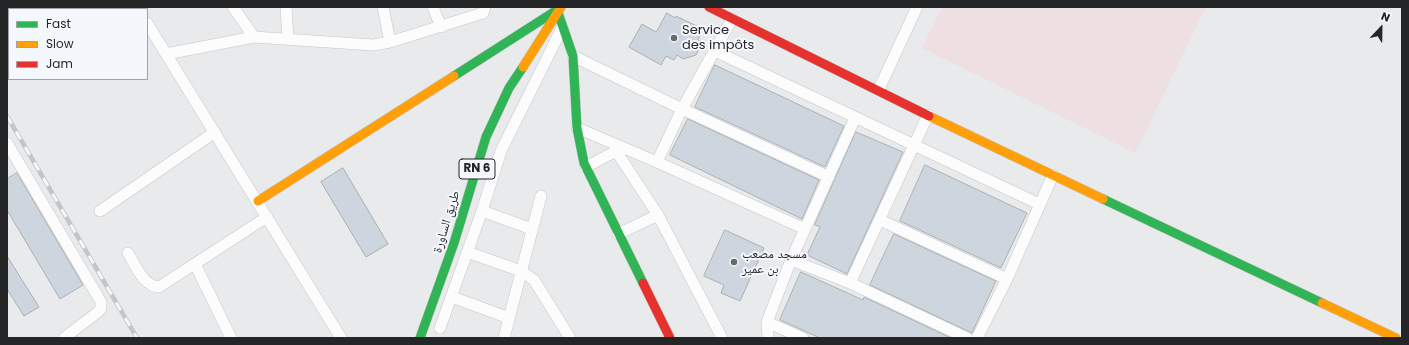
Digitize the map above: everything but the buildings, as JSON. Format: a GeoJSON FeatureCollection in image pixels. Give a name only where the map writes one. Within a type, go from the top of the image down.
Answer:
{"type":"FeatureCollection","features":[{"type":"Feature","properties":{"kind":"main road"},"geometry":{"type":"LineString","coordinates":[[709,7],[928,115],[1396,338]]}},
{"type":"Feature","properties":{"kind":"main road"},"geometry":{"type":"LineString","coordinates":[[258,201],[559,8],[562,28],[573,56],[577,128],[586,167],[670,338]]}},
{"type":"Feature","properties":{"kind":"main road","name":"طريق الساورة"},"geometry":{"type":"LineString","coordinates":[[420,338],[454,243],[486,137],[509,88],[559,8]]}},
{"type":"Feature","properties":{"kind":"street"},"geometry":{"type":"LineString","coordinates":[[234,7],[254,37]]}},
{"type":"Feature","properties":{"kind":"street"},"geometry":{"type":"LineString","coordinates":[[286,7],[288,39]]}},
{"type":"Feature","properties":{"kind":"street"},"geometry":{"type":"LineString","coordinates":[[383,7],[390,42]]}},
{"type":"Feature","properties":{"kind":"street"},"geometry":{"type":"LineString","coordinates":[[433,7],[441,27]]}},
{"type":"Feature","properties":{"kind":"street"},"geometry":{"type":"LineString","coordinates":[[166,54],[254,37],[373,45],[390,42],[484,13],[485,7]]}},
{"type":"Feature","properties":{"kind":"street"},"geometry":{"type":"LineString","coordinates":[[879,90],[918,7]]}},
{"type":"Feature","properties":{"kind":"street"},"geometry":{"type":"LineString","coordinates":[[657,162],[682,109],[732,19]]}},
{"type":"Feature","properties":{"kind":"street"},"geometry":{"type":"LineString","coordinates":[[148,28],[166,54],[258,201],[341,338]]}},
{"type":"Feature","properties":{"kind":"street"},"geometry":{"type":"LineString","coordinates":[[440,328],[482,211],[501,151],[562,28]]}},
{"type":"Feature","properties":{"kind":"street"},"geometry":{"type":"LineString","coordinates":[[715,51],[1039,204]]}},
{"type":"Feature","properties":{"kind":"street"},"geometry":{"type":"LineString","coordinates":[[573,56],[682,109],[830,177]]}},
{"type":"Feature","properties":{"kind":"street"},"geometry":{"type":"LineString","coordinates":[[850,283],[928,115]]}},
{"type":"Feature","properties":{"kind":"street"},"geometry":{"type":"LineString","coordinates":[[768,338],[767,322],[805,229],[830,177],[855,118]]}},
{"type":"Feature","properties":{"kind":"street"},"geometry":{"type":"LineString","coordinates":[[577,128],[615,148],[657,162],[805,229]]}},
{"type":"Feature","properties":{"kind":"street"},"geometry":{"type":"LineString","coordinates":[[100,211],[215,132]]}},
{"type":"Feature","properties":{"kind":"street"},"geometry":{"type":"LineString","coordinates":[[7,143],[101,302],[101,308],[98,312],[64,338]]}},
{"type":"Feature","properties":{"kind":"street"},"geometry":{"type":"LineString","coordinates":[[586,167],[615,148]]}},
{"type":"Feature","properties":{"kind":"street"},"geometry":{"type":"LineString","coordinates":[[615,148],[658,215],[722,338]]}},
{"type":"Feature","properties":{"kind":"street"},"geometry":{"type":"LineString","coordinates":[[977,338],[1007,279],[1053,175]]}},
{"type":"Feature","properties":{"kind":"street"},"geometry":{"type":"LineString","coordinates":[[504,338],[541,196]]}},
{"type":"Feature","properties":{"kind":"street"},"geometry":{"type":"LineString","coordinates":[[482,211],[532,229]]}},
{"type":"Feature","properties":{"kind":"street"},"geometry":{"type":"LineString","coordinates":[[618,234],[658,215]]}},
{"type":"Feature","properties":{"kind":"street"},"geometry":{"type":"LineString","coordinates":[[128,253],[146,282],[152,287],[159,287],[267,217]]}},
{"type":"Feature","properties":{"kind":"street"},"geometry":{"type":"LineString","coordinates":[[880,220],[1007,279]]}},
{"type":"Feature","properties":{"kind":"street"},"geometry":{"type":"LineString","coordinates":[[467,252],[521,271],[534,280],[570,338]]}},
{"type":"Feature","properties":{"kind":"street"},"geometry":{"type":"LineString","coordinates":[[792,260],[850,283],[967,338]]}},
{"type":"Feature","properties":{"kind":"street"},"geometry":{"type":"LineString","coordinates":[[195,264],[231,338]]}},
{"type":"Feature","properties":{"kind":"street"},"geometry":{"type":"LineString","coordinates":[[452,297],[509,318]]}},
{"type":"Feature","properties":{"kind":"street"},"geometry":{"type":"LineString","coordinates":[[767,322],[803,338]]}},
{"type":"Feature","properties":{"kind":"shaded area"},"geometry":{"type":"Polygon","coordinates":[[[942,7],[1206,7],[1135,153],[922,48],[942,7]]]}},
{"type":"Feature","properties":{"kind":"railway"},"geometry":{"type":"LineString","coordinates":[[7,116],[137,338]]}},
{"type":"Feature","properties":{"kind":"traffic: fast"},"geometry":{"type":"LineString","coordinates":[[454,76],[557,10],[573,56],[577,128],[584,163],[643,283]]}},
{"type":"Feature","properties":{"kind":"traffic: fast"},"geometry":{"type":"LineString","coordinates":[[420,338],[454,243],[486,137],[509,88],[523,67]]}},
{"type":"Feature","properties":{"kind":"traffic: fast"},"geometry":{"type":"LineString","coordinates":[[1103,199],[1322,303]]}},
{"type":"Feature","properties":{"kind":"traffic: slow"},"geometry":{"type":"LineString","coordinates":[[523,67],[561,7]]}},
{"type":"Feature","properties":{"kind":"traffic: slow"},"geometry":{"type":"LineString","coordinates":[[258,201],[454,76]]}},
{"type":"Feature","properties":{"kind":"traffic: slow"},"geometry":{"type":"LineString","coordinates":[[929,116],[1103,199]]}},
{"type":"Feature","properties":{"kind":"traffic: slow"},"geometry":{"type":"LineString","coordinates":[[1322,303],[1396,338]]}},
{"type":"Feature","properties":{"kind":"traffic: jam"},"geometry":{"type":"LineString","coordinates":[[709,7],[929,116]]}},
{"type":"Feature","properties":{"kind":"traffic: jam"},"geometry":{"type":"LineString","coordinates":[[643,283],[670,338]]}},
{"type":"Feature","properties":{"kind":"place","name":"Service des impôts"},"geometry":{"type":"Point","coordinates":[674,38]}},
{"type":"Feature","properties":{"kind":"place","name":"مسجد مصعب بن عمير"},"geometry":{"type":"Point","coordinates":[734,262]}}]}
